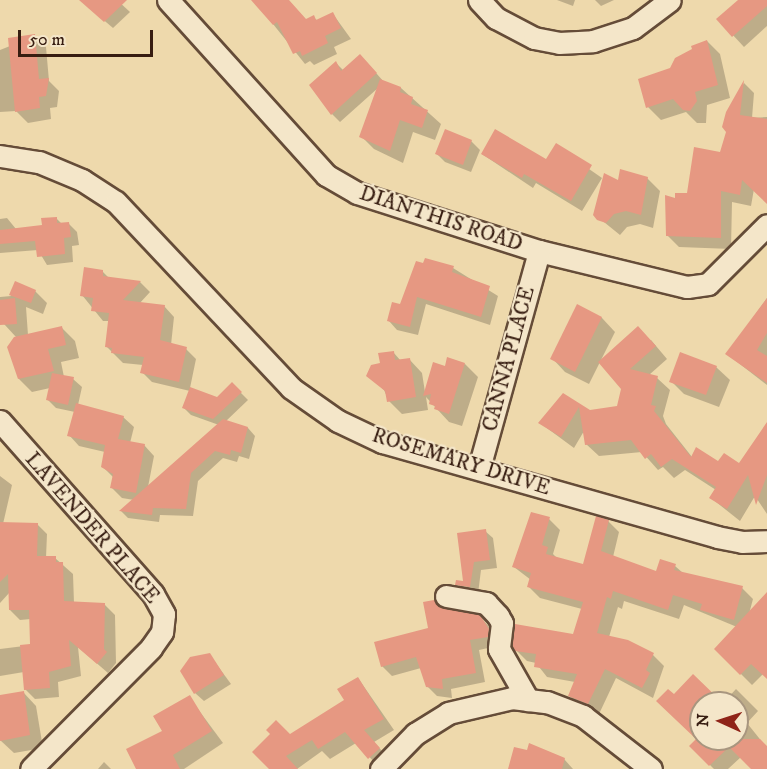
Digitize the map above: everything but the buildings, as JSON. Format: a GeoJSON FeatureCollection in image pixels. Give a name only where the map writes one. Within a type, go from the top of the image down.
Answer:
{"type":"FeatureCollection","features":[{"type":"Feature","properties":{"kind":"street","name":"DIANTHIS ROAD"},"geometry":{"type":"LineString","coordinates":[[168,0],[326,175],[357,193],[539,250],[687,287],[708,284],[767,225]]}},
{"type":"Feature","properties":{"kind":"street"},"geometry":{"type":"LineString","coordinates":[[478,0],[496,18],[534,38],[559,43],[593,41],[633,28],[670,0]]}},
{"type":"Feature","properties":{"kind":"street","name":"ROSEMARY DRIVE"},"geometry":{"type":"LineString","coordinates":[[0,156],[39,162],[82,180],[116,202],[291,388],[338,421],[382,442],[717,537],[742,543],[767,542]]}},
{"type":"Feature","properties":{"kind":"street","name":"CANNA PLACE"},"geometry":{"type":"LineString","coordinates":[[479,468],[539,250]]}},
{"type":"Feature","properties":{"kind":"street","name":"LAVENDER PLACE"},"geometry":{"type":"LineString","coordinates":[[0,421],[153,594],[164,614],[162,632],[151,648],[31,769]]}},
{"type":"Feature","properties":{"kind":"street"},"geometry":{"type":"LineString","coordinates":[[446,596],[486,603],[498,616],[499,649],[528,700]]}},
{"type":"Feature","properties":{"kind":"street"},"geometry":{"type":"LineString","coordinates":[[381,769],[415,734],[448,713],[512,698],[547,702],[583,716],[651,769]]}}]}
